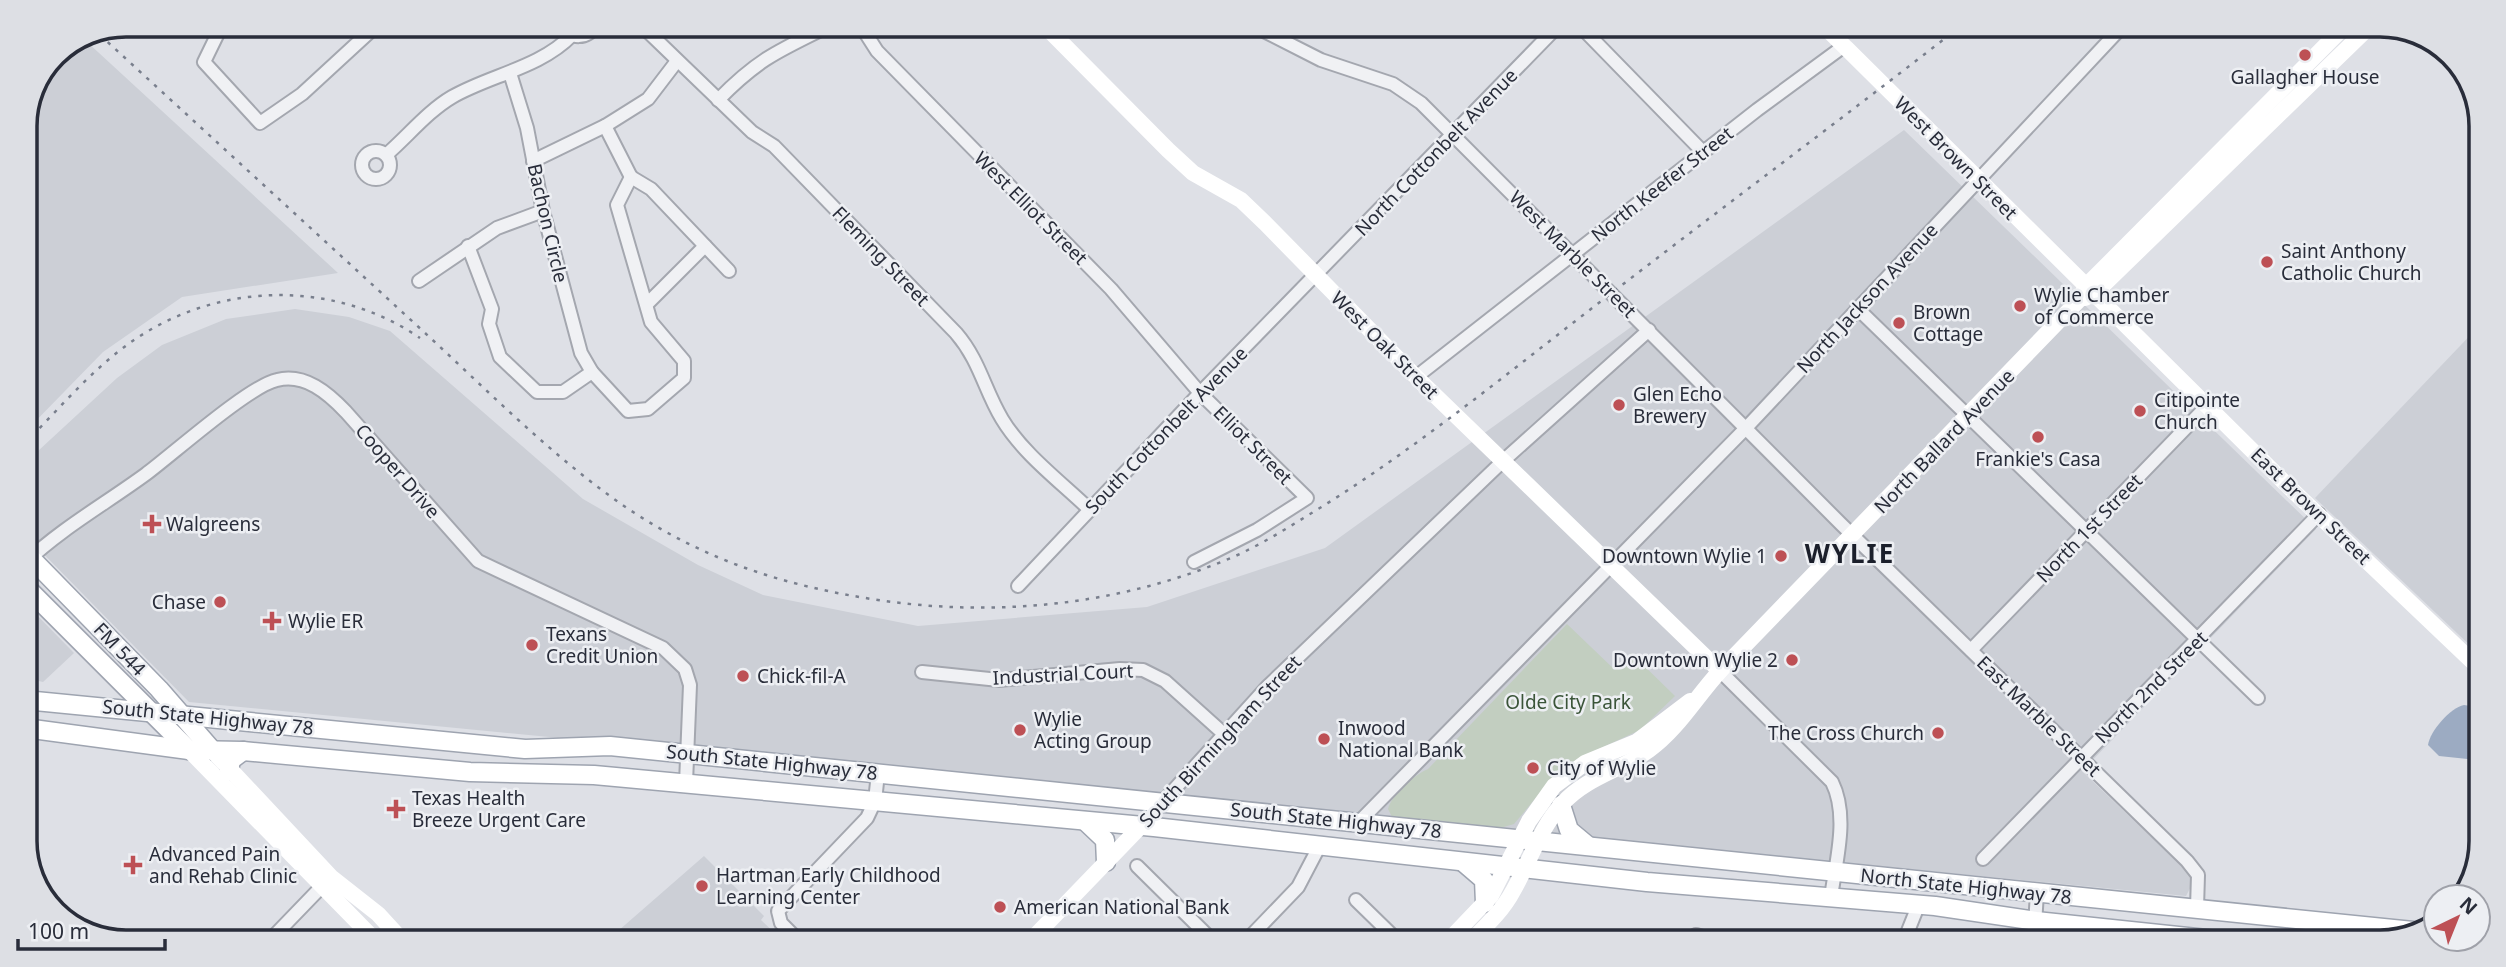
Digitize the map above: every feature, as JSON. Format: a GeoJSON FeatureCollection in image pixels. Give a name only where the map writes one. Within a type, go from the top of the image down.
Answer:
{"type":"FeatureCollection","features":[{"type":"Feature","properties":{"kind":"main road","name":"West Oak Street"},"geometry":{"type":"LineString","coordinates":[[1056,37],[1193,173],[1241,200],[1416,377],[1720,671]]}},
{"type":"Feature","properties":{"kind":"main road","name":"West Brown Street"},"geometry":{"type":"LineString","coordinates":[[1834,37],[2086,293]]}},
{"type":"Feature","properties":{"kind":"main road","name":"North Ballard Avenue"},"geometry":{"type":"LineString","coordinates":[[1692,700],[2334,37]]}},
{"type":"Feature","properties":{"kind":"main road","name":"North Ballard Avenue"},"geometry":{"type":"LineString","coordinates":[[2086,293],[2360,37]]}},
{"type":"Feature","properties":{"kind":"main road","name":"East Brown Street"},"geometry":{"type":"LineString","coordinates":[[2086,293],[2469,658]]}},
{"type":"Feature","properties":{"kind":"main road","name":"FM 544"},"geometry":{"type":"LineString","coordinates":[[37,567],[212,750]]}},
{"type":"Feature","properties":{"kind":"main road","name":"FM 544"},"geometry":{"type":"LineString","coordinates":[[37,598],[189,750]]}},
{"type":"Feature","properties":{"kind":"main road"},"geometry":{"type":"LineString","coordinates":[[107,709],[116,688],[111,670]]}},
{"type":"Feature","properties":{"kind":"main road"},"geometry":{"type":"LineString","coordinates":[[1459,930],[1516,867],[1561,805],[1586,783],[1639,757],[1658,743],[1683,717],[1692,700]]}},
{"type":"Feature","properties":{"kind":"main road"},"geometry":{"type":"LineString","coordinates":[[1481,930],[1507,902],[1516,867],[1519,840],[1537,807],[1562,779],[1586,763],[1636,742],[1692,700]]}},
{"type":"Feature","properties":{"kind":"main road","name":"South State Highway 78"},"geometry":{"type":"LineString","coordinates":[[37,701],[525,749],[610,746],[1519,840]]}},
{"type":"Feature","properties":{"kind":"main road","name":"South State Highway 78"},"geometry":{"type":"LineString","coordinates":[[37,730],[189,750],[243,751],[470,772],[594,775],[686,783],[1140,826],[1516,867]]}},
{"type":"Feature","properties":{"kind":"main road"},"geometry":{"type":"LineString","coordinates":[[470,772],[475,744]]}},
{"type":"Feature","properties":{"kind":"main road"},"geometry":{"type":"LineString","coordinates":[[189,750],[327,881],[378,914],[393,930]]}},
{"type":"Feature","properties":{"kind":"main road"},"geometry":{"type":"LineString","coordinates":[[212,750],[367,930]]}},
{"type":"Feature","properties":{"kind":"main road"},"geometry":{"type":"LineString","coordinates":[[229,771],[231,760],[243,751]]}},
{"type":"Feature","properties":{"kind":"main road"},"geometry":{"type":"LineString","coordinates":[[1561,805],[1561,815],[1569,830],[1587,845]]}},
{"type":"Feature","properties":{"kind":"main road"},"geometry":{"type":"LineString","coordinates":[[1085,821],[1105,840],[1106,862]]}},
{"type":"Feature","properties":{"kind":"main road","name":"South Birmingham Street"},"geometry":{"type":"LineString","coordinates":[[1041,930],[1140,826]]}},
{"type":"Feature","properties":{"kind":"main road","name":"North State Highway 78"},"geometry":{"type":"LineString","coordinates":[[1519,840],[2390,929]]}},
{"type":"Feature","properties":{"kind":"main road"},"geometry":{"type":"LineString","coordinates":[[1463,862],[1484,880],[1485,903]]}},
{"type":"Feature","properties":{"kind":"main road","name":"North State Highway 78"},"geometry":{"type":"LineString","coordinates":[[1516,867],[1918,906],[2121,930]]}},
{"type":"Feature","properties":{"kind":"street"},"geometry":{"type":"LineString","coordinates":[[216,37],[204,62],[260,123],[302,94],[364,37]]}},
{"type":"Feature","properties":{"kind":"street"},"geometry":{"type":"LineString","coordinates":[[386,155],[451,97],[510,72],[564,44],[566,37]]}},
{"type":"Feature","properties":{"kind":"street","name":"Fleming Street"},"geometry":{"type":"LineString","coordinates":[[653,37],[752,132],[774,146],[956,332],[976,359],[991,397],[1011,432],[1090,510]]}},
{"type":"Feature","properties":{"kind":"street"},"geometry":{"type":"LineString","coordinates":[[718,100],[746,71],[772,52],[805,37]]}},
{"type":"Feature","properties":{"kind":"street","name":"West Elliot Street"},"geometry":{"type":"LineString","coordinates":[[868,37],[877,51],[1111,289],[1200,393]]}},
{"type":"Feature","properties":{"kind":"street","name":"West Marble Street"},"geometry":{"type":"LineString","coordinates":[[1276,37],[1321,60],[1408,91],[1573,253],[1853,536]]}},
{"type":"Feature","properties":{"kind":"street","name":"North Cottonbelt Avenue"},"geometry":{"type":"LineString","coordinates":[[1316,276],[1547,37]]}},
{"type":"Feature","properties":{"kind":"street"},"geometry":{"type":"LineString","coordinates":[[1592,37],[1704,153]]}},
{"type":"Feature","properties":{"kind":"street","name":"North Jackson Avenue"},"geometry":{"type":"LineString","coordinates":[[1358,823],[1746,428],[2112,37]]}},
{"type":"Feature","properties":{"kind":"street","name":"North Keefer Street"},"geometry":{"type":"LineString","coordinates":[[1416,377],[1844,46]]}},
{"type":"Feature","properties":{"kind":"street"},"geometry":{"type":"LineString","coordinates":[[533,161],[606,126],[648,99],[677,61]]}},
{"type":"Feature","properties":{"kind":"street","name":"Bachon Circle"},"geometry":{"type":"LineString","coordinates":[[510,72],[581,353],[592,372],[628,411],[648,410],[684,378],[684,360],[668,346],[651,322],[617,205],[631,177]]}},
{"type":"Feature","properties":{"kind":"street"},"geometry":{"type":"LineString","coordinates":[[606,126],[631,177],[651,189],[729,271]]}},
{"type":"Feature","properties":{"kind":"street"},"geometry":{"type":"LineString","coordinates":[[419,281],[497,228],[543,211]]}},
{"type":"Feature","properties":{"kind":"street"},"geometry":{"type":"LineString","coordinates":[[468,246],[492,309],[489,324],[499,357],[537,392],[564,392],[592,372]]}},
{"type":"Feature","properties":{"kind":"street"},"geometry":{"type":"LineString","coordinates":[[647,304],[705,246]]}},
{"type":"Feature","properties":{"kind":"street","name":"South Cottonbelt Avenue"},"geometry":{"type":"LineString","coordinates":[[1018,586],[1200,393],[1316,276]]}},
{"type":"Feature","properties":{"kind":"street"},"geometry":{"type":"LineString","coordinates":[[1857,309],[2258,698]]}},
{"type":"Feature","properties":{"kind":"street","name":"South Birmingham Street"},"geometry":{"type":"LineString","coordinates":[[1140,826],[1165,802],[1260,694],[1503,461],[1649,330]]}},
{"type":"Feature","properties":{"kind":"street","name":"Cooper Drive"},"geometry":{"type":"LineString","coordinates":[[37,549],[143,476],[247,397],[275,380],[306,382],[326,391],[478,561],[663,648],[685,669],[692,703],[686,783]]}},
{"type":"Feature","properties":{"kind":"street","name":"Elliot Street"},"geometry":{"type":"LineString","coordinates":[[1194,562],[1257,530],[1307,498],[1200,393]]}},
{"type":"Feature","properties":{"kind":"street","name":"North 1st Street"},"geometry":{"type":"LineString","coordinates":[[1971,650],[2207,406]]}},
{"type":"Feature","properties":{"kind":"street","name":"North 2nd Street"},"geometry":{"type":"LineString","coordinates":[[1983,859],[2319,514]]}},
{"type":"Feature","properties":{"kind":"street","name":"East Marble Street"},"geometry":{"type":"LineString","coordinates":[[1853,536],[2195,869],[2198,882],[2197,908]]}},
{"type":"Feature","properties":{"kind":"street","name":"Industrial Court"},"geometry":{"type":"LineString","coordinates":[[922,672],[999,680],[1120,669],[1143,670],[1159,677],[1224,734]]}},
{"type":"Feature","properties":{"kind":"street"},"geometry":{"type":"LineString","coordinates":[[1720,671],[1832,782],[1840,808],[1831,897]]}},
{"type":"Feature","properties":{"kind":"street"},"geometry":{"type":"LineString","coordinates":[[788,930],[781,923],[778,911],[867,818],[875,801],[878,773]]}},
{"type":"Feature","properties":{"kind":"street"},"geometry":{"type":"LineString","coordinates":[[1257,930],[1298,887],[1320,845]]}},
{"type":"Feature","properties":{"kind":"street"},"geometry":{"type":"LineString","coordinates":[[1137,866],[1202,930]]}},
{"type":"Feature","properties":{"kind":"street"},"geometry":{"type":"LineString","coordinates":[[280,930],[327,881]]}},
{"type":"Feature","properties":{"kind":"street"},"geometry":{"type":"LineString","coordinates":[[2036,930],[2037,892]]}},
{"type":"Feature","properties":{"kind":"street"},"geometry":{"type":"LineString","coordinates":[[1356,900],[1387,930]]}},
{"type":"Feature","properties":{"kind":"street"},"geometry":{"type":"LineString","coordinates":[[1909,930],[1918,906]]}},
{"type":"Feature","properties":{"kind":"shaded area"},"geometry":{"type":"Polygon","coordinates":[[[90,45],[338,273],[182,297],[103,352],[37,420],[38,109],[52,76],[76,52],[90,45]]]}},
{"type":"Feature","properties":{"kind":"shaded area"},"geometry":{"type":"Polygon","coordinates":[[[1904,130],[2316,529],[2082,771],[2195,879],[2186,896],[189,702],[37,547],[37,452],[117,378],[162,345],[226,319],[295,309],[349,317],[390,331],[583,499],[698,565],[763,595],[918,626],[1147,607],[1325,548],[1904,130]]]}},
{"type":"Feature","properties":{"kind":"shaded area"},"geometry":{"type":"Polygon","coordinates":[[[2469,337],[2469,644],[2315,498],[2469,337]]]}},
{"type":"Feature","properties":{"kind":"shaded area"},"geometry":{"type":"Polygon","coordinates":[[[37,615],[74,653],[43,682],[37,681],[37,615]]]}},
{"type":"Feature","properties":{"kind":"shaded area","name":"Hartman Early Childhood Learning Center"},"geometry":{"type":"Polygon","coordinates":[[[704,856],[764,916],[761,920],[772,930],[619,930],[704,856]]]}},
{"type":"Feature","properties":{"kind":"green space","name":"Olde City Park"},"geometry":{"type":"Polygon","coordinates":[[[1567,624],[1615,670],[1631,653],[1675,696],[1640,730],[1577,759],[1555,775],[1514,824],[1500,828],[1392,817],[1388,809],[1399,791],[1410,780],[1428,769],[1567,624]]]}},
{"type":"Feature","properties":{"kind":"water"},"geometry":{"type":"Polygon","coordinates":[[[2469,706],[2469,759],[2439,756],[2428,745],[2432,733],[2447,715],[2459,707],[2469,706]]]}},
{"type":"Feature","properties":{"kind":"railway"},"geometry":{"type":"LineString","coordinates":[[105,39],[522,424],[600,489],[657,527],[686,543],[747,569],[811,587],[921,605],[1008,607],[1052,604],[1138,589],[1221,562],[1277,534],[1348,490],[1458,412],[1947,37]]}},
{"type":"Feature","properties":{"kind":"railway"},"geometry":{"type":"LineString","coordinates":[[37,431],[91,376],[134,340],[167,321],[202,307],[239,298],[277,295],[314,297],[351,305],[387,319],[420,338]]}},
{"type":"Feature","properties":{"kind":"place","name":"Gallagher House"},"geometry":{"type":"Point","coordinates":[2305,55]}},
{"type":"Feature","properties":{"kind":"place","name":"Saint Anthony Catholic Church"},"geometry":{"type":"Point","coordinates":[2267,262]}},
{"type":"Feature","properties":{"kind":"place","name":"Wylie Chamber of Commerce"},"geometry":{"type":"Point","coordinates":[2020,306]}},
{"type":"Feature","properties":{"kind":"place","name":"Brown Cottage"},"geometry":{"type":"Point","coordinates":[1899,323]}},
{"type":"Feature","properties":{"kind":"place","name":"Glen Echo Brewery"},"geometry":{"type":"Point","coordinates":[1619,405]}},
{"type":"Feature","properties":{"kind":"place","name":"Citipointe Church"},"geometry":{"type":"Point","coordinates":[2140,411]}},
{"type":"Feature","properties":{"kind":"place","name":"Frankie's Casa"},"geometry":{"type":"Point","coordinates":[2038,437]}},
{"type":"Feature","properties":{"kind":"place","name":"Walgreens"},"geometry":{"type":"Point","coordinates":[152,524]}},
{"type":"Feature","properties":{"kind":"place","name":"Downtown Wylie 1"},"geometry":{"type":"Point","coordinates":[1781,556]}},
{"type":"Feature","properties":{"kind":"place","name":"Chase"},"geometry":{"type":"Point","coordinates":[220,602]}},
{"type":"Feature","properties":{"kind":"place","name":"Wylie ER"},"geometry":{"type":"Point","coordinates":[272,621]}},
{"type":"Feature","properties":{"kind":"place","name":"Texans Credit Union"},"geometry":{"type":"Point","coordinates":[532,645]}},
{"type":"Feature","properties":{"kind":"place","name":"Downtown Wylie 2"},"geometry":{"type":"Point","coordinates":[1792,660]}},
{"type":"Feature","properties":{"kind":"place","name":"Chick-fil-A"},"geometry":{"type":"Point","coordinates":[743,676]}},
{"type":"Feature","properties":{"kind":"place","name":"Wylie Acting Group"},"geometry":{"type":"Point","coordinates":[1020,730]}},
{"type":"Feature","properties":{"kind":"place","name":"The Cross Church"},"geometry":{"type":"Point","coordinates":[1938,733]}},
{"type":"Feature","properties":{"kind":"place","name":"Inwood National Bank"},"geometry":{"type":"Point","coordinates":[1324,739]}},
{"type":"Feature","properties":{"kind":"place","name":"City of Wylie"},"geometry":{"type":"Point","coordinates":[1533,768]}},
{"type":"Feature","properties":{"kind":"place","name":"Texas Health Breeze Urgent Care"},"geometry":{"type":"Point","coordinates":[396,809]}},
{"type":"Feature","properties":{"kind":"place","name":"Advanced Pain and Rehab Clinic"},"geometry":{"type":"Point","coordinates":[133,865]}},
{"type":"Feature","properties":{"kind":"place","name":"Hartman Early Childhood Learning Center"},"geometry":{"type":"Point","coordinates":[702,886]}},
{"type":"Feature","properties":{"kind":"place","name":"American National Bank"},"geometry":{"type":"Point","coordinates":[1000,907]}},
{"type":"Feature","properties":{"kind":"district","name":"WYLIE"},"geometry":{"type":"Point","coordinates":[1850,554]}}]}
